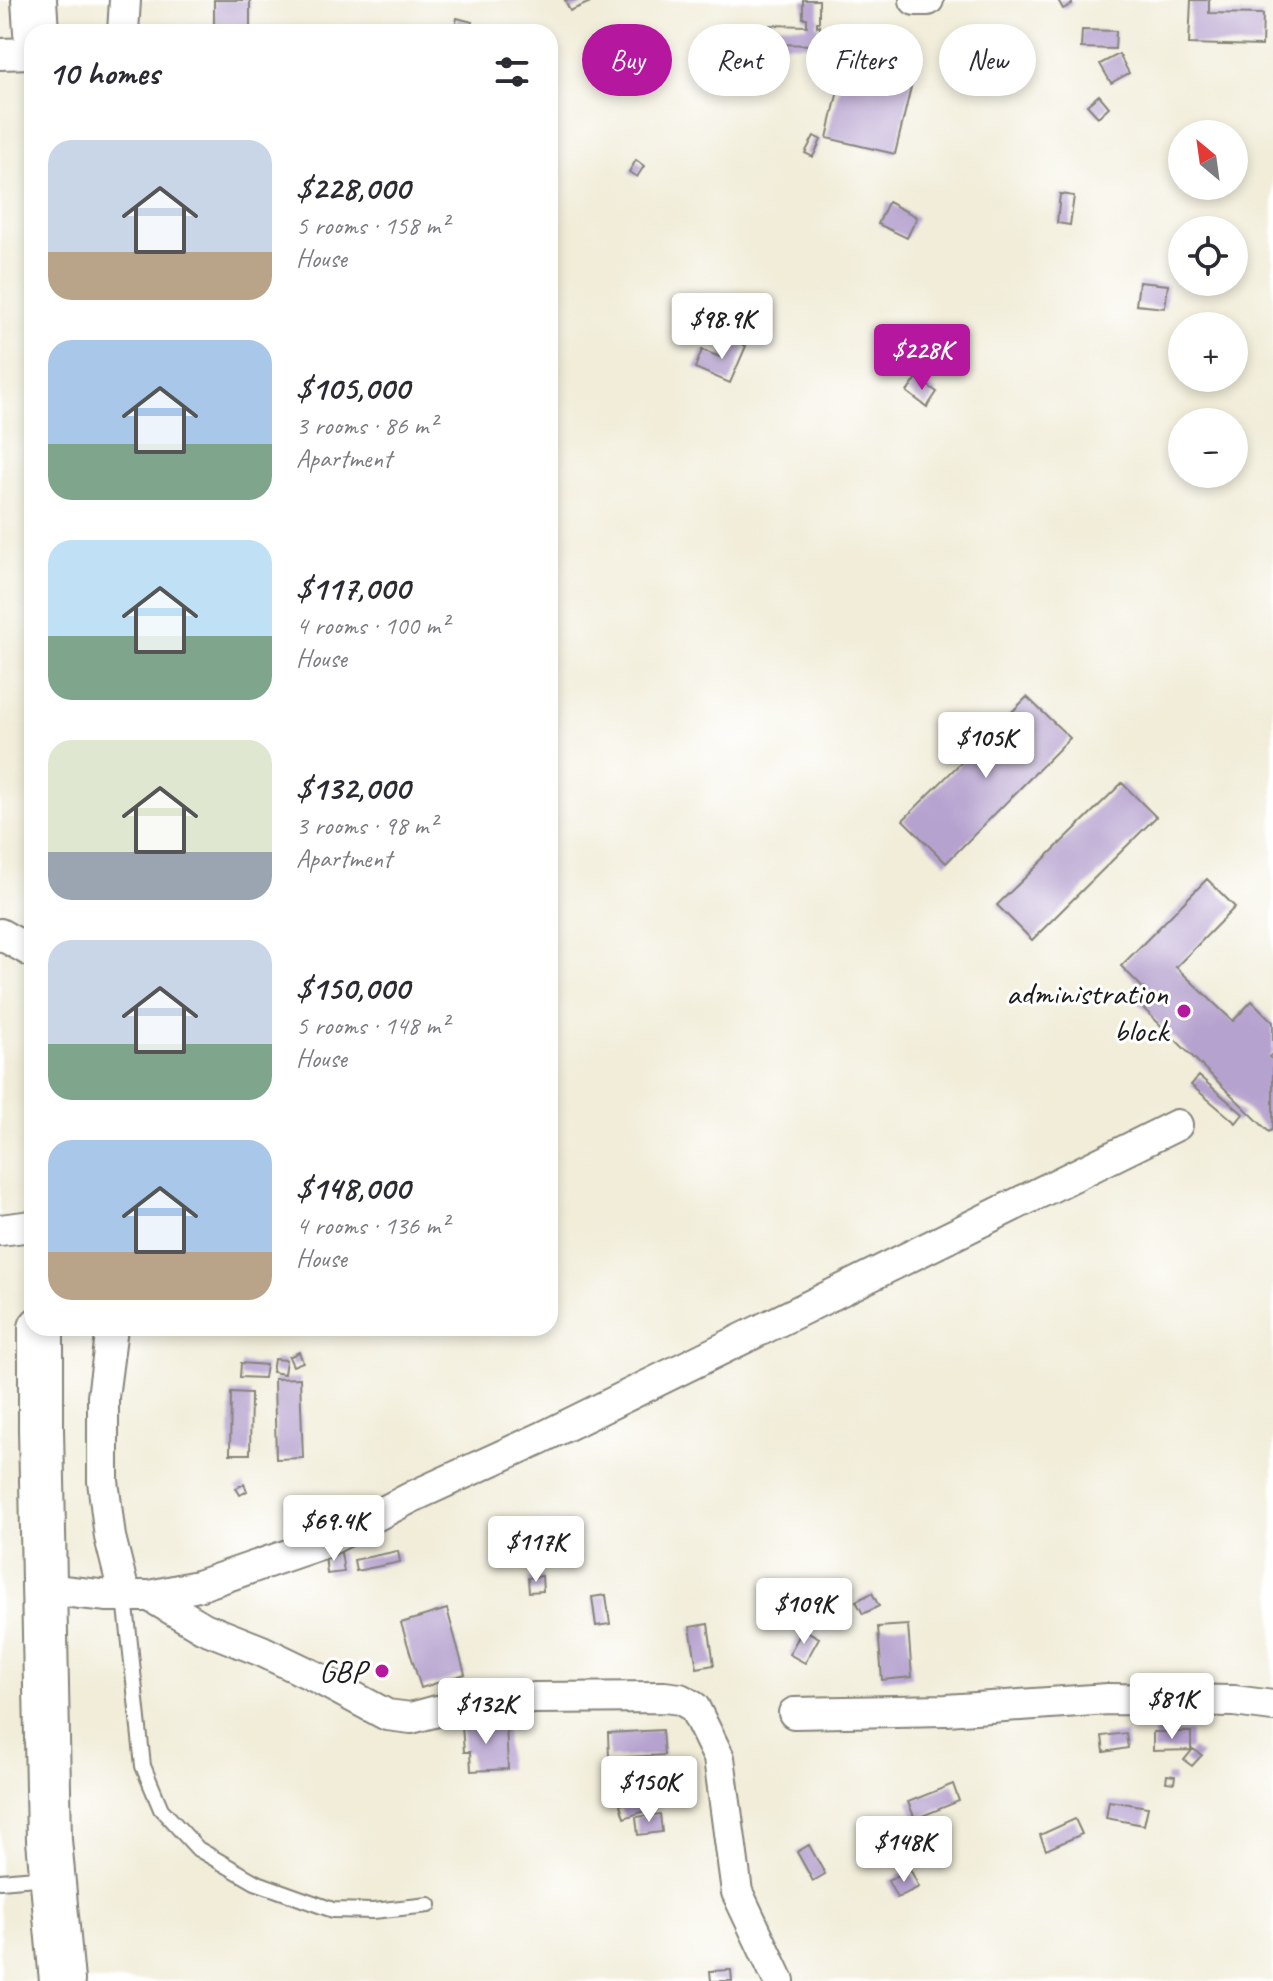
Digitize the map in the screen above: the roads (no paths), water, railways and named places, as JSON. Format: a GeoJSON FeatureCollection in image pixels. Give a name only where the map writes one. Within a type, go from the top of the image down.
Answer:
{"type":"FeatureCollection","features":[{"type":"Feature","properties":{"kind":"highway"},"geometry":{"type":"LineString","coordinates":[[34,0],[36,24]]}},
{"type":"Feature","properties":{"kind":"highway"},"geometry":{"type":"LineString","coordinates":[[41,1336],[49,1840],[62,1981]]}},
{"type":"Feature","properties":{"kind":"street"},"geometry":{"type":"LineString","coordinates":[[124,24],[125,0]]}},
{"type":"Feature","properties":{"kind":"street"},"geometry":{"type":"LineString","coordinates":[[915,0],[928,0]]}},
{"type":"Feature","properties":{"kind":"street"},"geometry":{"type":"LineString","coordinates":[[0,54],[24,53]]}},
{"type":"Feature","properties":{"kind":"street"},"geometry":{"type":"LineString","coordinates":[[0,934],[24,948]]}},
{"type":"Feature","properties":{"kind":"street"},"geometry":{"type":"LineString","coordinates":[[44,1589],[137,1596],[198,1586],[323,1543],[1177,1125]]}},
{"type":"Feature","properties":{"kind":"street"},"geometry":{"type":"LineString","coordinates":[[0,1230],[24,1227]]}},
{"type":"Feature","properties":{"kind":"street"},"geometry":{"type":"LineString","coordinates":[[111,1336],[103,1397],[103,1481],[110,1537],[137,1596],[262,1651],[387,1715],[411,1718],[437,1711],[534,1698],[664,1697],[680,1699],[694,1707],[719,1758],[737,1892],[779,1981]]}},
{"type":"Feature","properties":{"kind":"street"},"geometry":{"type":"LineString","coordinates":[[794,1713],[946,1710],[1108,1699],[1234,1701],[1273,1706]]}},
{"type":"Feature","properties":{"kind":"lane"},"geometry":{"type":"LineString","coordinates":[[137,1596],[143,1766],[161,1809],[198,1849],[255,1882],[333,1910],[373,1911],[429,1905]]}},
{"type":"Feature","properties":{"kind":"lane"},"geometry":{"type":"LineString","coordinates":[[0,1881],[52,1876]]}},
{"type":"Feature","properties":{"kind":"place","name":"administration block"},"geometry":{"type":"Point","coordinates":[1184,1011]}},
{"type":"Feature","properties":{"kind":"place","name":"GBP"},"geometry":{"type":"Point","coordinates":[382,1671]}}]}
